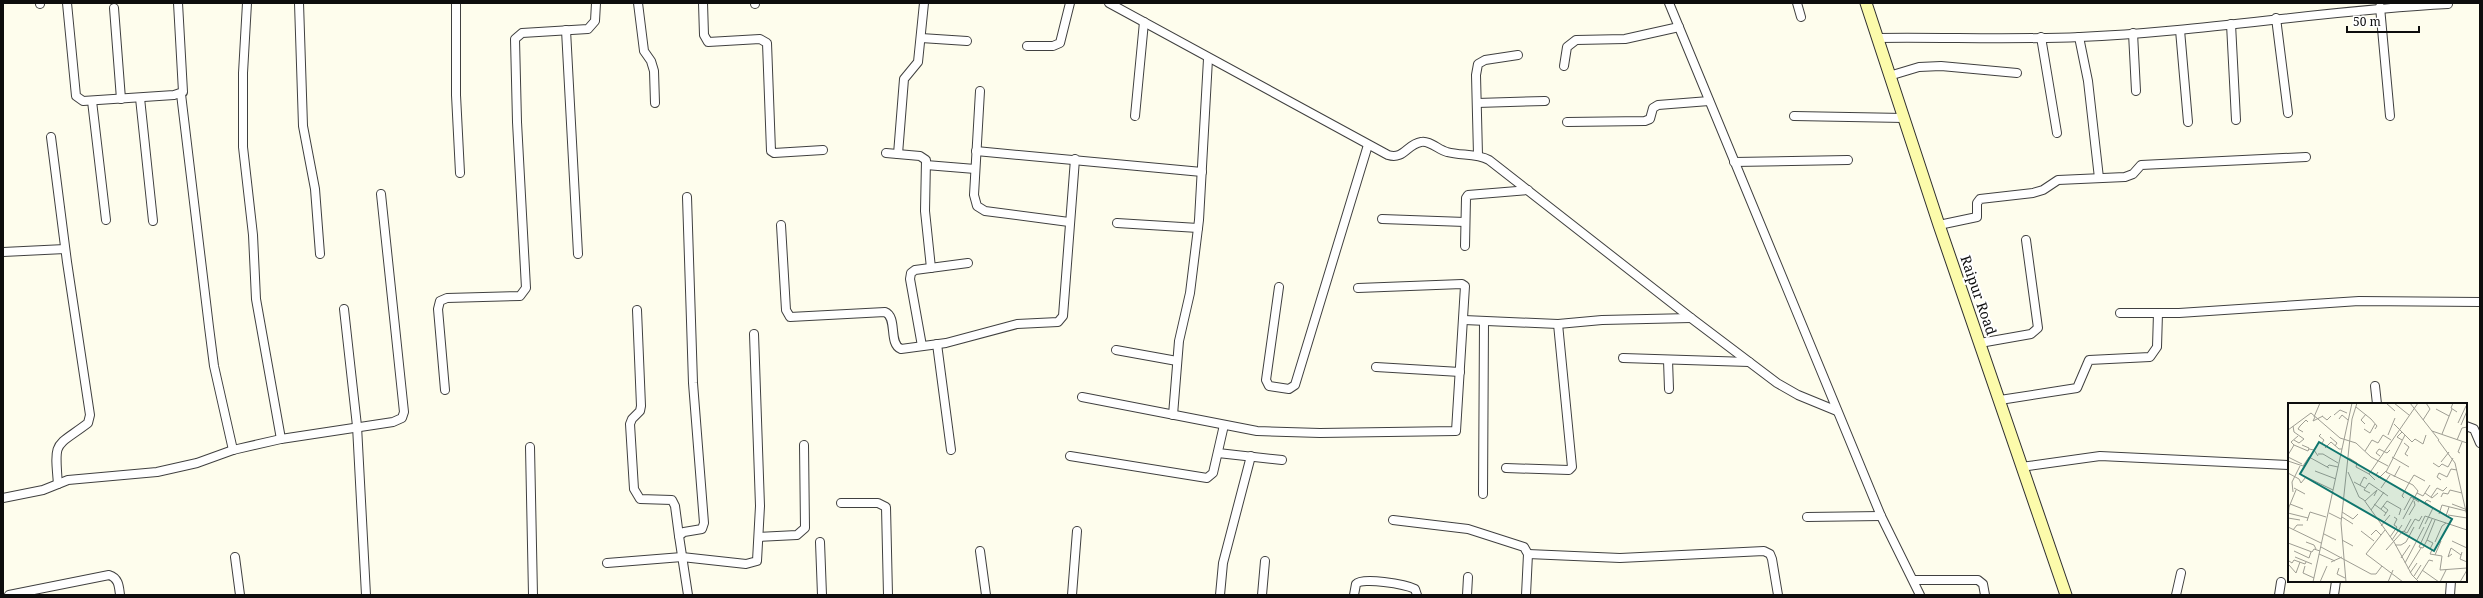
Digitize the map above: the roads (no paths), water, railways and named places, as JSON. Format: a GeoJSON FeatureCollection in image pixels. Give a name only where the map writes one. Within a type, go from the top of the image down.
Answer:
{"type":"FeatureCollection","features":[{"type":"Feature","properties":{"kind":"main road","name":"Raipur Road"},"geometry":{"type":"LineString","coordinates":[[1866,3],[1939,225],[2066,595]]}},
{"type":"Feature","properties":{"kind":"street"},"geometry":{"type":"LineString","coordinates":[[67,3],[76,96],[79,100],[140,98],[180,94]]}},
{"type":"Feature","properties":{"kind":"street"},"geometry":{"type":"LineString","coordinates":[[178,3],[184,88],[180,94],[211,342],[233,450]]}},
{"type":"Feature","properties":{"kind":"street"},"geometry":{"type":"LineString","coordinates":[[247,3],[243,73],[243,147],[253,234],[256,300],[281,439]]}},
{"type":"Feature","properties":{"kind":"street"},"geometry":{"type":"LineString","coordinates":[[299,3],[303,126],[315,189],[320,254]]}},
{"type":"Feature","properties":{"kind":"street"},"geometry":{"type":"LineString","coordinates":[[456,3],[456,95],[460,173]]}},
{"type":"Feature","properties":{"kind":"street"},"geometry":{"type":"LineString","coordinates":[[444,390],[438,309],[440,301],[447,298],[520,296],[526,288],[517,122],[515,39],[522,32],[591,27],[595,21],[596,3]]}},
{"type":"Feature","properties":{"kind":"street"},"geometry":{"type":"LineString","coordinates":[[638,3],[642,46],[654,71],[655,103]]}},
{"type":"Feature","properties":{"kind":"street"},"geometry":{"type":"LineString","coordinates":[[703,3],[704,35],[708,42],[760,39],[767,43],[771,150],[774,153],[823,150]]}},
{"type":"Feature","properties":{"kind":"street"},"geometry":{"type":"LineString","coordinates":[[898,154],[904,79],[918,62],[924,3]]}},
{"type":"Feature","properties":{"kind":"street"},"geometry":{"type":"LineString","coordinates":[[1027,46],[1053,46],[1060,43],[1070,3]]}},
{"type":"Feature","properties":{"kind":"street"},"geometry":{"type":"LineString","coordinates":[[1109,3],[1119,6],[1208,59],[1368,145],[1392,156],[1400,156],[1417,143],[1424,142],[1449,153],[1478,155],[1490,160],[1749,362],[1798,395],[1837,411]]}},
{"type":"Feature","properties":{"kind":"street"},"geometry":{"type":"LineString","coordinates":[[1669,3],[1881,516],[1914,580],[1920,595]]}},
{"type":"Feature","properties":{"kind":"street"},"geometry":{"type":"LineString","coordinates":[[1798,3],[1801,17]]}},
{"type":"Feature","properties":{"kind":"street"},"geometry":{"type":"LineString","coordinates":[[1877,38],[2079,37],[2180,30],[2376,6],[2448,4]]}},
{"type":"Feature","properties":{"kind":"street"},"geometry":{"type":"LineString","coordinates":[[2376,6],[2390,116]]}},
{"type":"Feature","properties":{"kind":"street"},"geometry":{"type":"LineString","coordinates":[[114,8],[121,99]]}},
{"type":"Feature","properties":{"kind":"street"},"geometry":{"type":"LineString","coordinates":[[2276,18],[2288,113]]}},
{"type":"Feature","properties":{"kind":"street"},"geometry":{"type":"LineString","coordinates":[[1135,116],[1144,22]]}},
{"type":"Feature","properties":{"kind":"street"},"geometry":{"type":"LineString","coordinates":[[2231,24],[2236,120]]}},
{"type":"Feature","properties":{"kind":"street"},"geometry":{"type":"LineString","coordinates":[[1564,66],[1567,47],[1576,40],[1625,39],[1679,27]]}},
{"type":"Feature","properties":{"kind":"street"},"geometry":{"type":"LineString","coordinates":[[566,30],[578,254]]}},
{"type":"Feature","properties":{"kind":"street"},"geometry":{"type":"LineString","coordinates":[[2180,30],[2188,122]]}},
{"type":"Feature","properties":{"kind":"street"},"geometry":{"type":"LineString","coordinates":[[2133,33],[2136,91]]}},
{"type":"Feature","properties":{"kind":"street"},"geometry":{"type":"LineString","coordinates":[[2041,37],[2057,133]]}},
{"type":"Feature","properties":{"kind":"street"},"geometry":{"type":"LineString","coordinates":[[2079,37],[2088,81],[2099,178]]}},
{"type":"Feature","properties":{"kind":"street"},"geometry":{"type":"LineString","coordinates":[[921,38],[967,40]]}},
{"type":"Feature","properties":{"kind":"street"},"geometry":{"type":"LineString","coordinates":[[1478,155],[1476,75],[1478,64],[1485,60],[1518,55]]}},
{"type":"Feature","properties":{"kind":"street"},"geometry":{"type":"LineString","coordinates":[[1173,414],[1181,330],[1190,293],[1198,228],[1208,59]]}},
{"type":"Feature","properties":{"kind":"street"},"geometry":{"type":"LineString","coordinates":[[1889,76],[1919,67],[1941,66],[2017,73]]}},
{"type":"Feature","properties":{"kind":"street"},"geometry":{"type":"LineString","coordinates":[[980,90],[974,195],[981,210],[1069,222]]}},
{"type":"Feature","properties":{"kind":"street"},"geometry":{"type":"LineString","coordinates":[[140,98],[153,221]]}},
{"type":"Feature","properties":{"kind":"street"},"geometry":{"type":"LineString","coordinates":[[92,100],[106,220]]}},
{"type":"Feature","properties":{"kind":"street"},"geometry":{"type":"LineString","coordinates":[[1477,103],[1545,101]]}},
{"type":"Feature","properties":{"kind":"street"},"geometry":{"type":"LineString","coordinates":[[1567,122],[1645,121],[1650,119],[1653,108],[1658,105],[1710,101]]}},
{"type":"Feature","properties":{"kind":"street"},"geometry":{"type":"LineString","coordinates":[[1794,116],[1904,118]]}},
{"type":"Feature","properties":{"kind":"street"},"geometry":{"type":"LineString","coordinates":[[51,138],[65,249],[90,414],[88,423],[64,438],[58,447],[56,460],[58,484]]}},
{"type":"Feature","properties":{"kind":"street"},"geometry":{"type":"LineString","coordinates":[[1279,288],[1266,380],[1269,386],[1288,388],[1295,385],[1368,145]]}},
{"type":"Feature","properties":{"kind":"street"},"geometry":{"type":"LineString","coordinates":[[976,151],[1202,172]]}},
{"type":"Feature","properties":{"kind":"street"},"geometry":{"type":"LineString","coordinates":[[886,153],[923,157],[926,165],[925,211],[931,268]]}},
{"type":"Feature","properties":{"kind":"street"},"geometry":{"type":"LineString","coordinates":[[1939,225],[1977,216],[1978,203],[1980,199],[2033,193],[2043,190],[2058,180],[2130,176],[2141,165],[2306,157]]}},
{"type":"Feature","properties":{"kind":"street"},"geometry":{"type":"LineString","coordinates":[[781,225],[789,316],[793,318],[885,312],[890,316],[897,347],[937,344],[1017,324],[1061,320],[1075,159]]}},
{"type":"Feature","properties":{"kind":"street"},"geometry":{"type":"LineString","coordinates":[[1734,162],[1848,160]]}},
{"type":"Feature","properties":{"kind":"street"},"geometry":{"type":"LineString","coordinates":[[926,165],[976,169]]}},
{"type":"Feature","properties":{"kind":"street"},"geometry":{"type":"LineString","coordinates":[[1466,246],[1466,198],[1469,194],[1528,190]]}},
{"type":"Feature","properties":{"kind":"street"},"geometry":{"type":"LineString","coordinates":[[3,498],[43,490],[75,479],[158,472],[197,463],[233,450],[281,439],[398,420],[402,418],[404,412],[381,194]]}},
{"type":"Feature","properties":{"kind":"street"},"geometry":{"type":"LineString","coordinates":[[679,536],[684,532],[702,529],[704,522],[692,368],[687,197]]}},
{"type":"Feature","properties":{"kind":"street"},"geometry":{"type":"LineString","coordinates":[[1382,219],[1465,222]]}},
{"type":"Feature","properties":{"kind":"street"},"geometry":{"type":"LineString","coordinates":[[1117,223],[1198,228]]}},
{"type":"Feature","properties":{"kind":"street"},"geometry":{"type":"LineString","coordinates":[[1980,343],[2031,334],[2038,328],[2026,240]]}},
{"type":"Feature","properties":{"kind":"street"},"geometry":{"type":"LineString","coordinates":[[3,252],[65,249]]}},
{"type":"Feature","properties":{"kind":"street"},"geometry":{"type":"LineString","coordinates":[[922,346],[910,275],[915,270],[968,263]]}},
{"type":"Feature","properties":{"kind":"street"},"geometry":{"type":"LineString","coordinates":[[1082,396],[1257,431],[1453,433],[1457,429],[1466,288],[1462,284],[1358,288]]}},
{"type":"Feature","properties":{"kind":"street"},"geometry":{"type":"LineString","coordinates":[[2120,313],[2158,313],[2359,301],[2480,302]]}},
{"type":"Feature","properties":{"kind":"street"},"geometry":{"type":"LineString","coordinates":[[344,309],[357,426],[366,595]]}},
{"type":"Feature","properties":{"kind":"street"},"geometry":{"type":"LineString","coordinates":[[637,310],[641,406],[640,411],[632,418],[630,424],[634,489],[640,499],[672,500],[675,506],[688,595]]}},
{"type":"Feature","properties":{"kind":"street"},"geometry":{"type":"LineString","coordinates":[[2000,400],[2077,388],[2088,360],[2150,357],[2157,347],[2158,313]]}},
{"type":"Feature","properties":{"kind":"street"},"geometry":{"type":"LineString","coordinates":[[1464,320],[1558,324],[1602,320],[1691,318]]}},
{"type":"Feature","properties":{"kind":"street"},"geometry":{"type":"LineString","coordinates":[[1483,494],[1484,322]]}},
{"type":"Feature","properties":{"kind":"street"},"geometry":{"type":"LineString","coordinates":[[1506,468],[1569,470],[1572,467],[1558,324]]}},
{"type":"Feature","properties":{"kind":"street"},"geometry":{"type":"LineString","coordinates":[[607,563],[682,557],[754,563],[758,558],[760,506],[754,334]]}},
{"type":"Feature","properties":{"kind":"street"},"geometry":{"type":"LineString","coordinates":[[937,344],[951,450]]}},
{"type":"Feature","properties":{"kind":"street"},"geometry":{"type":"LineString","coordinates":[[1116,350],[1177,361]]}},
{"type":"Feature","properties":{"kind":"street"},"geometry":{"type":"LineString","coordinates":[[1622,358],[1749,362]]}},
{"type":"Feature","properties":{"kind":"street"},"geometry":{"type":"LineString","coordinates":[[1668,360],[1669,389]]}},
{"type":"Feature","properties":{"kind":"street"},"geometry":{"type":"LineString","coordinates":[[1376,367],[1460,372]]}},
{"type":"Feature","properties":{"kind":"street"},"geometry":{"type":"LineString","coordinates":[[2375,386],[2377,403]]}},
{"type":"Feature","properties":{"kind":"street"},"geometry":{"type":"LineString","coordinates":[[1070,456],[1204,478],[1210,477],[1213,473],[1224,425]]}},
{"type":"Feature","properties":{"kind":"street"},"geometry":{"type":"LineString","coordinates":[[2467,426],[2474,429],[2480,443]]}},
{"type":"Feature","properties":{"kind":"street"},"geometry":{"type":"LineString","coordinates":[[759,537],[797,535],[805,528],[804,445]]}},
{"type":"Feature","properties":{"kind":"street"},"geometry":{"type":"LineString","coordinates":[[530,447],[532,595]]}},
{"type":"Feature","properties":{"kind":"street"},"geometry":{"type":"LineString","coordinates":[[1218,452],[1282,460]]}},
{"type":"Feature","properties":{"kind":"street"},"geometry":{"type":"LineString","coordinates":[[1220,595],[1223,563],[1250,456]]}},
{"type":"Feature","properties":{"kind":"street"},"geometry":{"type":"LineString","coordinates":[[2021,467],[2100,456],[2288,465]]}},
{"type":"Feature","properties":{"kind":"street"},"geometry":{"type":"LineString","coordinates":[[841,503],[878,503],[886,507],[888,595]]}},
{"type":"Feature","properties":{"kind":"street"},"geometry":{"type":"LineString","coordinates":[[1807,517],[1881,516]]}},
{"type":"Feature","properties":{"kind":"street"},"geometry":{"type":"LineString","coordinates":[[1393,520],[1468,529],[1520,545],[1526,549],[1528,554],[1526,595]]}},
{"type":"Feature","properties":{"kind":"street"},"geometry":{"type":"LineString","coordinates":[[1072,595],[1077,531]]}},
{"type":"Feature","properties":{"kind":"street"},"geometry":{"type":"LineString","coordinates":[[820,542],[822,595]]}},
{"type":"Feature","properties":{"kind":"street"},"geometry":{"type":"LineString","coordinates":[[980,551],[986,595]]}},
{"type":"Feature","properties":{"kind":"street"},"geometry":{"type":"LineString","coordinates":[[1528,554],[1620,558],[1764,552],[1770,554],[1772,559],[1778,595]]}},
{"type":"Feature","properties":{"kind":"street"},"geometry":{"type":"LineString","coordinates":[[235,557],[240,595]]}},
{"type":"Feature","properties":{"kind":"street"},"geometry":{"type":"LineString","coordinates":[[1262,595],[1265,561]]}},
{"type":"Feature","properties":{"kind":"street"},"geometry":{"type":"LineString","coordinates":[[2176,595],[2181,573]]}},
{"type":"Feature","properties":{"kind":"street"},"geometry":{"type":"LineString","coordinates":[[9,595],[110,575],[116,578],[120,595]]}},
{"type":"Feature","properties":{"kind":"street"},"geometry":{"type":"LineString","coordinates":[[1467,595],[1468,577]]}},
{"type":"Feature","properties":{"kind":"street"},"geometry":{"type":"LineString","coordinates":[[1354,595],[1356,584],[1364,580],[1412,588],[1417,595]]}},
{"type":"Feature","properties":{"kind":"street"},"geometry":{"type":"LineString","coordinates":[[1914,580],[1978,580],[1983,584],[1985,595]]}},
{"type":"Feature","properties":{"kind":"street"},"geometry":{"type":"LineString","coordinates":[[2279,595],[2281,582]]}},
{"type":"Feature","properties":{"kind":"street"},"geometry":{"type":"LineString","coordinates":[[2334,595],[2336,582]]}},
{"type":"Feature","properties":{"kind":"street"},"geometry":{"type":"LineString","coordinates":[[2450,595],[2451,582]]}}]}
